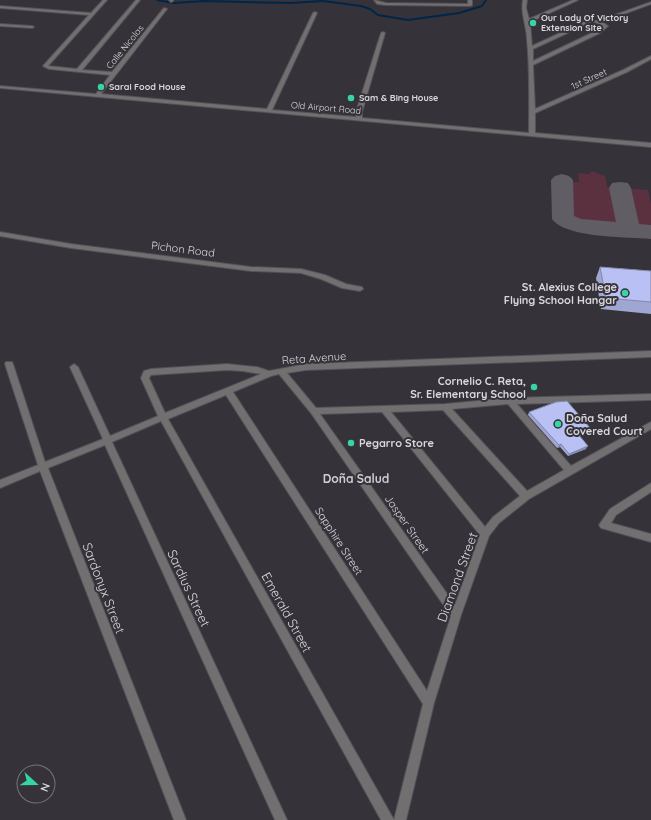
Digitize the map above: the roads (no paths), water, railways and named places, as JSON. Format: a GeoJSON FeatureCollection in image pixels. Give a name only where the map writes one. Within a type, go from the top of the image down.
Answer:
{"type":"FeatureCollection","features":[{"type":"Feature","properties":{"kind":"street"},"geometry":{"type":"LineString","coordinates":[[105,0],[45,67],[112,74]]}},
{"type":"Feature","properties":{"kind":"street"},"geometry":{"type":"LineString","coordinates":[[78,71],[138,0]]}},
{"type":"Feature","properties":{"kind":"street"},"geometry":{"type":"LineString","coordinates":[[376,0],[376,2],[382,4],[470,3]]}},
{"type":"Feature","properties":{"kind":"street"},"geometry":{"type":"LineString","coordinates":[[525,0],[524,6],[528,21],[531,64],[532,135]]}},
{"type":"Feature","properties":{"kind":"street"},"geometry":{"type":"LineString","coordinates":[[528,21],[576,0]]}},
{"type":"Feature","properties":{"kind":"street"},"geometry":{"type":"LineString","coordinates":[[598,22],[651,3]]}},
{"type":"Feature","properties":{"kind":"street"},"geometry":{"type":"LineString","coordinates":[[0,7],[92,14]]}},
{"type":"Feature","properties":{"kind":"street","name":"Calle Nicolas"},"geometry":{"type":"LineString","coordinates":[[98,96],[112,74],[165,9]]}},
{"type":"Feature","properties":{"kind":"street"},"geometry":{"type":"LineString","coordinates":[[269,110],[315,13]]}},
{"type":"Feature","properties":{"kind":"street"},"geometry":{"type":"LineString","coordinates":[[530,49],[590,21],[605,25],[605,28],[598,32],[531,64]]}},
{"type":"Feature","properties":{"kind":"street"},"geometry":{"type":"LineString","coordinates":[[0,25],[32,27]]}},
{"type":"Feature","properties":{"kind":"street"},"geometry":{"type":"LineString","coordinates":[[359,118],[383,33]]}},
{"type":"Feature","properties":{"kind":"street","name":"1st Street"},"geometry":{"type":"LineString","coordinates":[[532,112],[625,72],[651,57]]}},
{"type":"Feature","properties":{"kind":"street","name":"Old Airport Road"},"geometry":{"type":"LineString","coordinates":[[0,87],[651,145]]}},
{"type":"Feature","properties":{"kind":"street","name":"Pichon Road"},"geometry":{"type":"LineString","coordinates":[[0,234],[71,246],[243,268],[301,271],[323,277],[344,286],[360,289]]}},
{"type":"Feature","properties":{"kind":"street","name":"Reta Avenue"},"geometry":{"type":"LineString","coordinates":[[0,484],[269,374],[281,371],[306,368],[651,354]]}},
{"type":"Feature","properties":{"kind":"street","name":"Sardonyx Street"},"geometry":{"type":"LineString","coordinates":[[10,364],[43,467],[180,820]]}},
{"type":"Feature","properties":{"kind":"street","name":"Sardius Street"},"geometry":{"type":"LineString","coordinates":[[74,367],[281,820]]}},
{"type":"Feature","properties":{"kind":"street","name":"Emerald Street"},"geometry":{"type":"LineString","coordinates":[[269,374],[249,367],[147,373],[145,380],[163,417],[388,820]]}},
{"type":"Feature","properties":{"kind":"street","name":"Jasper Street"},"geometry":{"type":"LineString","coordinates":[[281,371],[314,411],[456,615]]}},
{"type":"Feature","properties":{"kind":"street","name":"Sapphire Street"},"geometry":{"type":"LineString","coordinates":[[228,392],[429,703]]}},
{"type":"Feature","properties":{"kind":"street"},"geometry":{"type":"LineString","coordinates":[[314,411],[445,407],[510,401],[651,397]]}},
{"type":"Feature","properties":{"kind":"street"},"geometry":{"type":"LineString","coordinates":[[510,401],[570,471]]}},
{"type":"Feature","properties":{"kind":"street"},"geometry":{"type":"LineString","coordinates":[[445,407],[526,496]]}},
{"type":"Feature","properties":{"kind":"street"},"geometry":{"type":"LineString","coordinates":[[383,408],[485,534]]}},
{"type":"Feature","properties":{"kind":"street","name":"Diamond Street"},"geometry":{"type":"LineString","coordinates":[[400,820],[429,703],[456,615],[485,534],[496,520],[526,496],[651,425]]}},
{"type":"Feature","properties":{"kind":"street"},"geometry":{"type":"LineString","coordinates":[[651,487],[613,512],[604,525],[651,538]]}},
{"type":"Feature","properties":{"kind":"waterway"},"geometry":{"type":"LineString","coordinates":[[157,0],[174,3],[204,1],[290,3],[323,1],[361,6],[370,9],[378,15],[408,20],[459,13],[482,6],[486,0]]}},
{"type":"Feature","properties":{"kind":"place","name":"Our Lady Of Victory Extension Site"},"geometry":{"type":"Point","coordinates":[533,23]}},
{"type":"Feature","properties":{"kind":"place","name":"Sarai Food House"},"geometry":{"type":"Point","coordinates":[101,87]}},
{"type":"Feature","properties":{"kind":"place","name":"Sam & Bing House"},"geometry":{"type":"Point","coordinates":[351,98]}},
{"type":"Feature","properties":{"kind":"place","name":"St. Alexius College Flying School Hangar"},"geometry":{"type":"Point","coordinates":[625,293]}},
{"type":"Feature","properties":{"kind":"place","name":"Cornelio C. Reta, Sr. Elementary School"},"geometry":{"type":"Point","coordinates":[534,387]}},
{"type":"Feature","properties":{"kind":"place","name":"Doña Salud Covered Court"},"geometry":{"type":"Point","coordinates":[558,424]}},
{"type":"Feature","properties":{"kind":"place","name":"Pegarro Store"},"geometry":{"type":"Point","coordinates":[351,443]}},
{"type":"Feature","properties":{"kind":"district","name":"Doña Salud"},"geometry":{"type":"Point","coordinates":[356,479]}}]}
